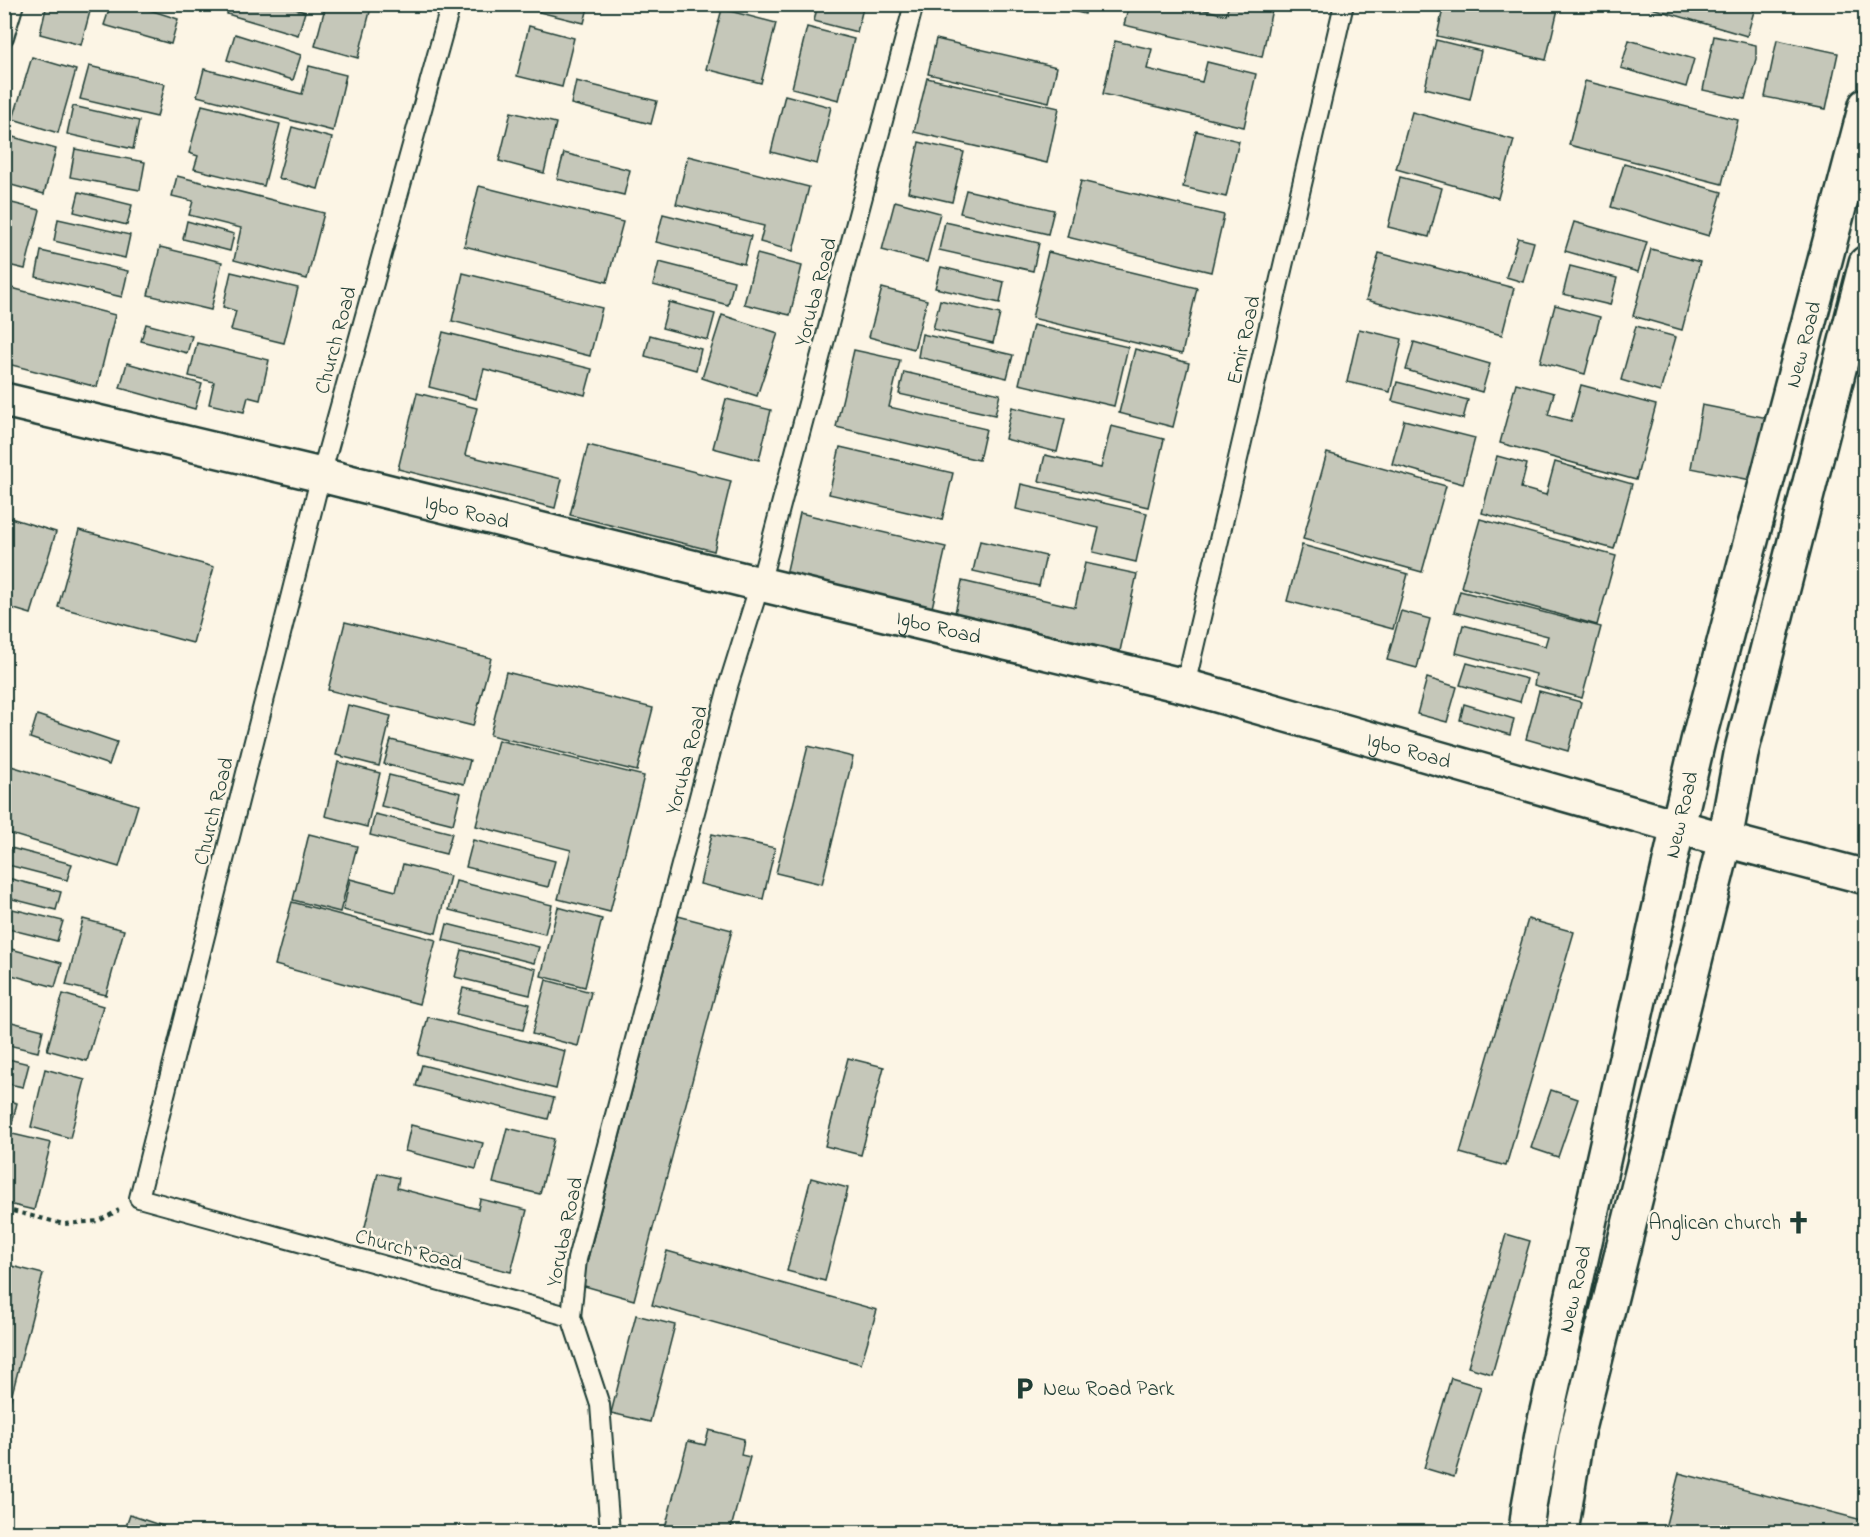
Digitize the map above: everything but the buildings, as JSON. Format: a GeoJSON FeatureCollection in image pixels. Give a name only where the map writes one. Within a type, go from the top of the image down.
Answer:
{"type":"FeatureCollection","features":[{"type":"Feature","properties":{"kind":"street","name":"New Road"},"geometry":{"type":"LineString","coordinates":[[1526,1533],[1545,1418],[1698,741],[1866,105]]}},
{"type":"Feature","properties":{"kind":"street","name":"New Road"},"geometry":{"type":"LineString","coordinates":[[1561,1533],[1576,1437],[1725,840],[1742,749],[1866,263]]}},
{"type":"Feature","properties":{"kind":"street","name":"Igbo Road"},"geometry":{"type":"LineString","coordinates":[[4,400],[1185,686],[1725,840],[1866,877]]}},
{"type":"Feature","properties":{"kind":"lane"},"geometry":{"type":"LineString","coordinates":[[4,37],[14,4]]}},
{"type":"Feature","properties":{"kind":"lane","name":"Church Road"},"geometry":{"type":"LineString","coordinates":[[451,4],[321,475],[139,1198],[571,1317]]}},
{"type":"Feature","properties":{"kind":"lane","name":"Yoruba Road"},"geometry":{"type":"LineString","coordinates":[[610,1533],[600,1405],[571,1317],[577,1259],[729,683],[760,584],[914,4]]}},
{"type":"Feature","properties":{"kind":"lane","name":"Emir Road"},"geometry":{"type":"LineString","coordinates":[[1185,686],[1344,4]]}},
{"type":"Feature","properties":{"kind":"path"},"geometry":{"type":"LineString","coordinates":[[4,1209],[64,1224],[99,1221],[139,1198]]}},
{"type":"Feature","properties":{"kind":"place","name":"Anglican church"},"geometry":{"type":"Point","coordinates":[1799,1222]}},
{"type":"Feature","properties":{"kind":"place","name":"New Road Park"},"geometry":{"type":"Point","coordinates":[1025,1388]}}]}
